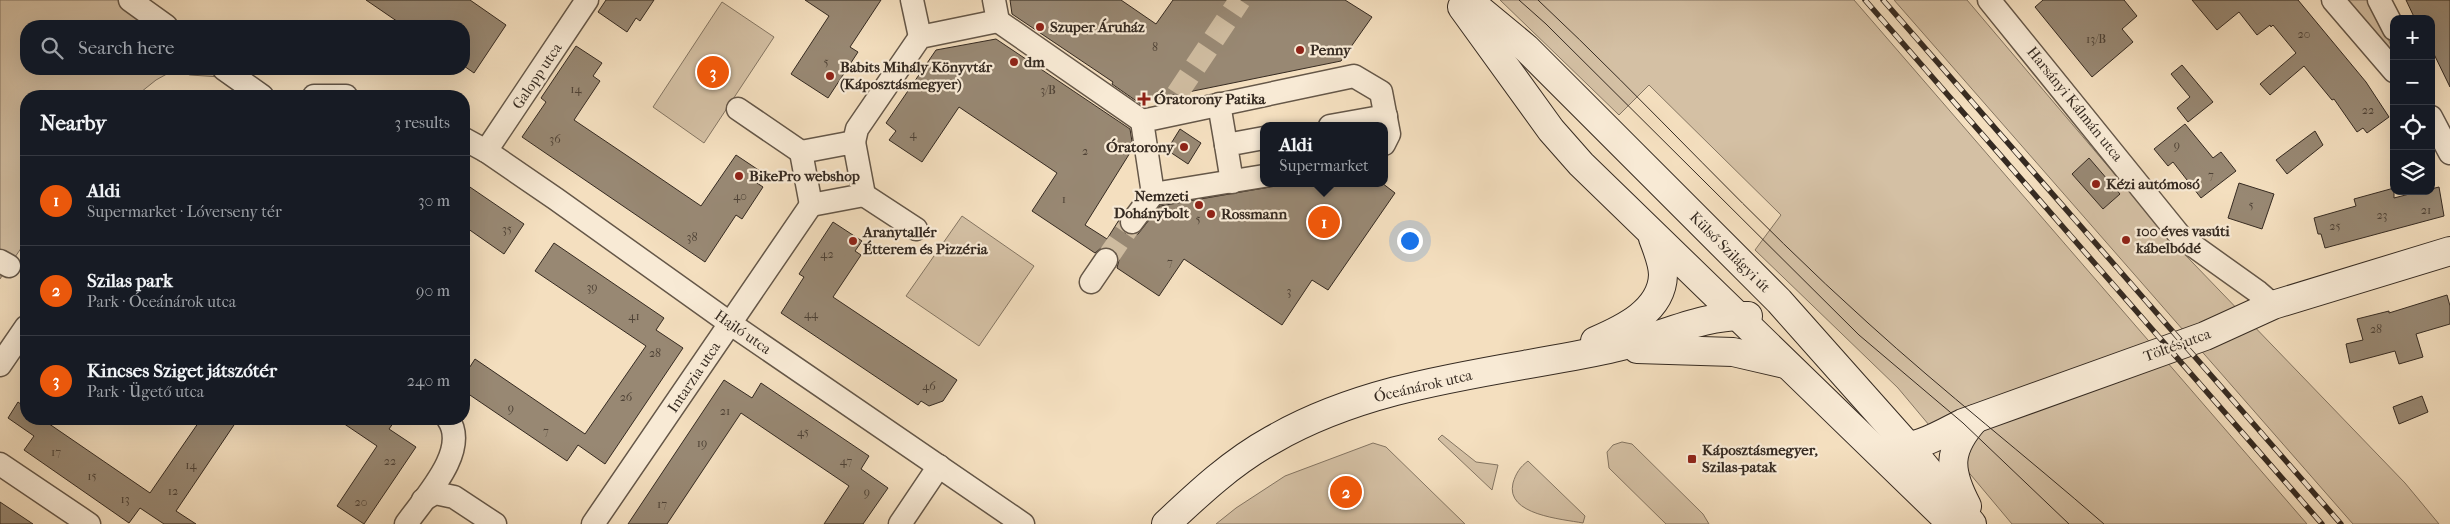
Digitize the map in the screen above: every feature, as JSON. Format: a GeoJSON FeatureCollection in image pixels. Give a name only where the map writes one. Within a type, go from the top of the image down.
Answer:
{"type":"FeatureCollection","features":[{"type":"Feature","properties":{"kind":"street"},"geometry":{"type":"LineString","coordinates":[[130,0],[158,20]]}},
{"type":"Feature","properties":{"kind":"street","name":"Galopp utca"},"geometry":{"type":"LineString","coordinates":[[486,152],[588,0]]}},
{"type":"Feature","properties":{"kind":"street"},"geometry":{"type":"LineString","coordinates":[[912,0],[920,37]]}},
{"type":"Feature","properties":{"kind":"street"},"geometry":{"type":"LineString","coordinates":[[1457,0],[1551,130],[1581,164],[1651,234],[1725,314],[1788,365],[1952,524]]}},
{"type":"Feature","properties":{"kind":"street","name":"Külső Szilágyi út"},"geometry":{"type":"LineString","coordinates":[[1468,0],[1526,48],[1734,255],[1821,348],[1974,524]]}},
{"type":"Feature","properties":{"kind":"street","name":"Harsányi Kálmán utca"},"geometry":{"type":"LineString","coordinates":[[1989,0],[2180,237],[2258,292],[2273,305]]}},
{"type":"Feature","properties":{"kind":"street"},"geometry":{"type":"LineString","coordinates":[[2333,0],[2390,66]]}},
{"type":"Feature","properties":{"kind":"street"},"geometry":{"type":"LineString","coordinates":[[2380,0],[2390,21]]}},
{"type":"Feature","properties":{"kind":"street"},"geometry":{"type":"LineString","coordinates":[[864,195],[854,142],[858,128],[920,37],[996,10],[1151,119],[1354,76],[1381,92],[1387,122]]}},
{"type":"Feature","properties":{"kind":"street"},"geometry":{"type":"LineString","coordinates":[[232,75],[254,90]]}},
{"type":"Feature","properties":{"kind":"street"},"geometry":{"type":"LineString","coordinates":[[1132,222],[1153,194],[1151,119],[1177,94]]}},
{"type":"Feature","properties":{"kind":"street"},"geometry":{"type":"LineString","coordinates":[[1219,104],[1232,182]]}},
{"type":"Feature","properties":{"kind":"street"},"geometry":{"type":"LineString","coordinates":[[738,109],[802,152],[854,142]]}},
{"type":"Feature","properties":{"kind":"street"},"geometry":{"type":"LineString","coordinates":[[1352,122],[1386,116]]}},
{"type":"Feature","properties":{"kind":"street"},"geometry":{"type":"LineString","coordinates":[[2435,125],[2450,153]]}},
{"type":"Feature","properties":{"kind":"street"},"geometry":{"type":"LineString","coordinates":[[1226,145],[1260,139]]}},
{"type":"Feature","properties":{"kind":"street","name":"Hajló utca"},"geometry":{"type":"LineString","coordinates":[[470,143],[1023,524]]}},
{"type":"Feature","properties":{"kind":"street"},"geometry":{"type":"LineString","coordinates":[[802,152],[811,205],[864,195],[916,229]]}},
{"type":"Feature","properties":{"kind":"street"},"geometry":{"type":"LineString","coordinates":[[1153,194],[1260,177]]}},
{"type":"Feature","properties":{"kind":"street","name":"Intarzia utca"},"geometry":{"type":"LineString","coordinates":[[593,524],[811,205]]}},
{"type":"Feature","properties":{"kind":"street"},"geometry":{"type":"LineString","coordinates":[[1558,358],[1610,334],[1641,316],[1649,308],[1662,284],[1663,274],[1651,234]]}},
{"type":"Feature","properties":{"kind":"street","name":"Töltés utca"},"geometry":{"type":"LineString","coordinates":[[1908,446],[1942,434],[1969,420],[2205,336],[2273,305],[2450,251]]}},
{"type":"Feature","properties":{"kind":"street"},"geometry":{"type":"LineString","coordinates":[[1725,314],[1740,283],[1740,270],[1734,255]]}},
{"type":"Feature","properties":{"kind":"street"},"geometry":{"type":"LineString","coordinates":[[1091,282],[1106,260]]}},
{"type":"Feature","properties":{"kind":"street"},"geometry":{"type":"LineString","coordinates":[[1725,314],[1758,317],[1781,323],[1821,348]]}},
{"type":"Feature","properties":{"kind":"street","name":"Óceánárok utca"},"geometry":{"type":"LineString","coordinates":[[1166,524],[1238,462],[1302,424],[1354,402],[1433,382],[1611,349],[1725,314]]}},
{"type":"Feature","properties":{"kind":"street"},"geometry":{"type":"LineString","coordinates":[[0,365],[20,336]]}},
{"type":"Feature","properties":{"kind":"street"},"geometry":{"type":"LineString","coordinates":[[1611,349],[1734,352],[1788,365]]}},
{"type":"Feature","properties":{"kind":"street"},"geometry":{"type":"LineString","coordinates":[[1883,420],[1904,427],[1927,430],[1969,420]]}},
{"type":"Feature","properties":{"kind":"street"},"geometry":{"type":"LineString","coordinates":[[1969,420],[1958,441],[1952,460],[1958,490],[1974,524]]}},
{"type":"Feature","properties":{"kind":"street"},"geometry":{"type":"LineString","coordinates":[[406,524],[452,457],[456,442],[453,425]]}},
{"type":"Feature","properties":{"kind":"street"},"geometry":{"type":"LineString","coordinates":[[1853,428],[1894,446],[1908,446]]}},
{"type":"Feature","properties":{"kind":"street"},"geometry":{"type":"LineString","coordinates":[[0,464],[89,524]]}},
{"type":"Feature","properties":{"kind":"street"},"geometry":{"type":"LineString","coordinates":[[900,524],[940,466]]}},
{"type":"Feature","properties":{"kind":"street"},"geometry":{"type":"LineString","coordinates":[[423,500],[435,493],[454,497],[495,524]]}},
{"type":"Feature","properties":{"kind":"shaded area"},"geometry":{"type":"Polygon","coordinates":[[[0,0],[130,0],[158,20],[20,20],[20,75],[165,75],[144,90],[20,90],[20,250],[0,279],[0,0]]]}},
{"type":"Feature","properties":{"kind":"shaded area"},"geometry":{"type":"Polygon","coordinates":[[[1500,0],[1854,0],[2307,524],[2012,524],[1898,388],[1755,250],[1781,215],[1649,85],[1619,115],[1500,0]]]}},
{"type":"Feature","properties":{"kind":"shaded area"},"geometry":{"type":"Polygon","coordinates":[[[1894,0],[1967,0],[2167,236],[2405,483],[2439,524],[2353,524],[1894,0]]]}},
{"type":"Feature","properties":{"kind":"shaded area"},"geometry":{"type":"Polygon","coordinates":[[[2345,0],[2371,0],[2382,22],[2390,43],[2390,50],[2345,0]]]}},
{"type":"Feature","properties":{"kind":"shaded area"},"geometry":{"type":"Polygon","coordinates":[[[722,2],[774,37],[704,143],[653,107],[722,2]]]}},
{"type":"Feature","properties":{"kind":"shaded area"},"geometry":{"type":"Polygon","coordinates":[[[190,75],[232,75],[236,78],[190,75]]]}},
{"type":"Feature","properties":{"kind":"shaded area"},"geometry":{"type":"Polygon","coordinates":[[[962,216],[1034,266],[979,346],[906,296],[962,216]]]}},
{"type":"Feature","properties":{"kind":"shaded area"},"geometry":{"type":"Polygon","coordinates":[[[1442,435],[1476,462],[1498,465],[1492,490],[1438,439],[1442,435]]]}},
{"type":"Feature","properties":{"kind":"shaded area"},"geometry":{"type":"Polygon","coordinates":[[[1622,442],[1632,444],[1703,514],[1709,524],[1666,524],[1609,468],[1607,452],[1613,445],[1622,442]]]}},
{"type":"Feature","properties":{"kind":"shaded area"},"geometry":{"type":"Polygon","coordinates":[[[1373,443],[1386,447],[1465,524],[1216,524],[1236,508],[1285,476],[1373,443]]]}},
{"type":"Feature","properties":{"kind":"shaded area"},"geometry":{"type":"Polygon","coordinates":[[[1528,461],[1585,516],[1583,523],[1537,514],[1526,509],[1518,502],[1513,494],[1513,483],[1515,476],[1528,461]]]}},
{"type":"Feature","properties":{"kind":"building"},"geometry":{"type":"Polygon","coordinates":[[[366,0],[470,0],[506,25],[474,73],[470,70],[470,20],[395,20],[366,0]]]}},
{"type":"Feature","properties":{"kind":"building"},"geometry":{"type":"Polygon","coordinates":[[[606,0],[654,0],[640,21],[636,18],[627,32],[598,12],[606,0]]]}},
{"type":"Feature","properties":{"kind":"building"},"geometry":{"type":"Polygon","coordinates":[[[805,0],[881,0],[850,47],[858,52],[828,98],[791,74],[829,16],[805,0]]]}},
{"type":"Feature","properties":{"kind":"building"},"geometry":{"type":"Polygon","coordinates":[[[1010,0],[1121,0],[1156,24],[1173,0],[1345,0],[1372,17],[1341,61],[1139,102],[1147,107],[1145,107],[1112,84],[1113,82],[1012,14],[1010,0]]]}},
{"type":"Feature","properties":{"kind":"building"},"geometry":{"type":"Polygon","coordinates":[[[2043,0],[2124,0],[2137,16],[2122,29],[2133,42],[2092,77],[2035,7],[2043,0]]]}},
{"type":"Feature","properties":{"kind":"building"},"geometry":{"type":"Polygon","coordinates":[[[2192,0],[2298,0],[2366,82],[2389,117],[2367,133],[2363,128],[2357,132],[2334,99],[2332,100],[2304,66],[2270,95],[2260,84],[2296,53],[2273,25],[2271,27],[2270,25],[2257,35],[2239,12],[2217,30],[2192,0]]]}},
{"type":"Feature","properties":{"kind":"building"},"geometry":{"type":"Polygon","coordinates":[[[2406,0],[2450,0],[2450,87],[2435,56],[2435,15],[2413,15],[2406,0]]]}},
{"type":"Feature","properties":{"kind":"building"},"geometry":{"type":"Polygon","coordinates":[[[996,39],[1130,129],[1133,148],[1085,225],[1107,239],[1119,220],[1120,228],[1125,233],[1131,235],[1138,234],[1160,206],[1270,187],[1387,187],[1395,193],[1328,290],[1312,280],[1282,325],[1184,259],[1159,296],[1117,268],[1118,254],[1113,249],[1101,248],[1095,253],[1032,211],[1057,173],[959,107],[922,162],[889,140],[896,131],[886,123],[936,50],[996,39]]]}},
{"type":"Feature","properties":{"kind":"building"},"geometry":{"type":"Polygon","coordinates":[[[576,46],[602,63],[593,76],[600,81],[574,120],[701,206],[736,155],[763,173],[757,183],[763,187],[742,219],[736,215],[705,262],[522,137],[546,102],[541,98],[576,46]]]}},
{"type":"Feature","properties":{"kind":"building"},"geometry":{"type":"Polygon","coordinates":[[[2182,65],[2213,102],[2188,122],[2177,108],[2190,97],[2171,74],[2182,65]]]}},
{"type":"Feature","properties":{"kind":"building"},"geometry":{"type":"Polygon","coordinates":[[[2185,124],[2213,158],[2221,152],[2236,171],[2201,198],[2173,162],[2168,166],[2154,149],[2185,124]]]}},
{"type":"Feature","properties":{"kind":"building","name":"Óratorony"},"geometry":{"type":"Polygon","coordinates":[[[1180,129],[1201,143],[1188,164],[1167,150],[1180,129]]]}},
{"type":"Feature","properties":{"kind":"building"},"geometry":{"type":"Polygon","coordinates":[[[2315,131],[2323,145],[2287,174],[2276,160],[2315,131]]]}},
{"type":"Feature","properties":{"kind":"building","name":"Kézi autómosó"},"geometry":{"type":"Polygon","coordinates":[[[2089,158],[2120,194],[2103,209],[2072,174],[2089,158]]]}},
{"type":"Feature","properties":{"kind":"building"},"geometry":{"type":"Polygon","coordinates":[[[2239,183],[2274,194],[2262,229],[2228,218],[2239,183]]]}},
{"type":"Feature","properties":{"kind":"building"},"geometry":{"type":"Polygon","coordinates":[[[470,187],[524,224],[504,254],[470,230],[470,187]]]}},
{"type":"Feature","properties":{"kind":"building"},"geometry":{"type":"Polygon","coordinates":[[[2439,187],[2444,216],[2325,248],[2321,234],[2318,234],[2314,218],[2356,206],[2354,199],[2390,189],[2390,195],[2394,195],[2394,198],[2406,195],[2435,195],[2435,188],[2439,187]]]}},
{"type":"Feature","properties":{"kind":"building"},"geometry":{"type":"Polygon","coordinates":[[[833,222],[862,241],[855,251],[861,255],[833,297],[957,380],[943,401],[929,406],[921,401],[918,405],[781,313],[804,277],[799,274],[833,222]]]}},
{"type":"Feature","properties":{"kind":"building"},"geometry":{"type":"Polygon","coordinates":[[[554,243],[664,318],[656,330],[683,348],[605,464],[578,445],[567,461],[470,395],[470,367],[475,359],[585,434],[646,346],[535,271],[554,243]]]}},
{"type":"Feature","properties":{"kind":"building"},"geometry":{"type":"Polygon","coordinates":[[[2447,295],[2450,306],[2450,324],[2416,334],[2423,357],[2399,364],[2395,351],[2350,363],[2346,344],[2363,340],[2357,319],[2389,311],[2389,313],[2447,295]]]}},
{"type":"Feature","properties":{"kind":"building"},"geometry":{"type":"Polygon","coordinates":[[[724,380],[752,398],[761,383],[869,456],[861,469],[888,488],[863,524],[824,524],[849,486],[741,413],[667,524],[628,524],[724,380]]]}},
{"type":"Feature","properties":{"kind":"building"},"geometry":{"type":"Polygon","coordinates":[[[2422,396],[2428,412],[2399,424],[2393,407],[2422,396]]]}},
{"type":"Feature","properties":{"kind":"building"},"geometry":{"type":"Polygon","coordinates":[[[18,402],[20,404],[20,425],[51,425],[150,493],[197,425],[234,425],[176,511],[196,524],[164,524],[140,508],[129,523],[24,450],[34,436],[8,418],[18,402]]]}},
{"type":"Feature","properties":{"kind":"building"},"geometry":{"type":"Polygon","coordinates":[[[346,425],[392,425],[389,429],[416,447],[364,524],[337,506],[377,446],[346,425]]]}},
{"type":"Feature","properties":{"kind":"building"},"geometry":{"type":"Polygon","coordinates":[[[0,502],[33,524],[0,524],[0,502]]]}},
{"type":"Feature","properties":{"kind":"tunnel"},"geometry":{"type":"LineString","coordinates":[[1177,94],[1240,0]]}},
{"type":"Feature","properties":{"kind":"tunnel"},"geometry":{"type":"LineString","coordinates":[[1106,260],[1132,222]]}},
{"type":"Feature","properties":{"kind":"tram line"},"geometry":{"type":"LineString","coordinates":[[1519,0],[1546,24],[1859,335],[1963,423],[2069,524]]}},
{"type":"Feature","properties":{"kind":"tram line"},"geometry":{"type":"LineString","coordinates":[[1538,0],[1621,80],[1825,284],[1926,374],[2104,524]]}},
{"type":"Feature","properties":{"kind":"railway"},"geometry":{"type":"LineString","coordinates":[[1865,0],[2322,524]]}},
{"type":"Feature","properties":{"kind":"railway"},"geometry":{"type":"LineString","coordinates":[[1883,0],[2341,524]]}},
{"type":"Feature","properties":{"kind":"place","name":"Szuper Áruház"},"geometry":{"type":"Point","coordinates":[1040,27]}},
{"type":"Feature","properties":{"kind":"place","name":"Penny"},"geometry":{"type":"Point","coordinates":[1300,50]}},
{"type":"Feature","properties":{"kind":"place","name":"dm"},"geometry":{"type":"Point","coordinates":[1014,62]}},
{"type":"Feature","properties":{"kind":"place","name":"Kincses Sziget játszótér"},"geometry":{"type":"Point","coordinates":[713,72]}},
{"type":"Feature","properties":{"kind":"place","name":"Babits Mihály Könyvtár (Káposztásmegyer)"},"geometry":{"type":"Point","coordinates":[830,76]}},
{"type":"Feature","properties":{"kind":"place","name":"Óratorony Patika"},"geometry":{"type":"Point","coordinates":[1144,99]}},
{"type":"Feature","properties":{"kind":"place","name":"Óratorony"},"geometry":{"type":"Point","coordinates":[1184,147]}},
{"type":"Feature","properties":{"kind":"place","name":"BikePro webshop"},"geometry":{"type":"Point","coordinates":[739,176]}},
{"type":"Feature","properties":{"kind":"place","name":"Kézi autómosó"},"geometry":{"type":"Point","coordinates":[2096,184]}},
{"type":"Feature","properties":{"kind":"place","name":"Nemzeti Dohánybolt"},"geometry":{"type":"Point","coordinates":[1199,205]}},
{"type":"Feature","properties":{"kind":"place","name":"Rossmann"},"geometry":{"type":"Point","coordinates":[1211,214]}},
{"type":"Feature","properties":{"kind":"place","name":"Aldi"},"geometry":{"type":"Point","coordinates":[1324,222]}},
{"type":"Feature","properties":{"kind":"place","name":"100 éves vasúti kábelbódé"},"geometry":{"type":"Point","coordinates":[2126,240]}},
{"type":"Feature","properties":{"kind":"place","name":"Aranytallér Étterem és Pizzéria"},"geometry":{"type":"Point","coordinates":[853,241]}},
{"type":"Feature","properties":{"kind":"place","name":"Káposztásmegyer, Szilas-patak"},"geometry":{"type":"Point","coordinates":[1692,459]}},
{"type":"Feature","properties":{"kind":"place","name":"Szilas park"},"geometry":{"type":"Point","coordinates":[1346,492]}}]}
